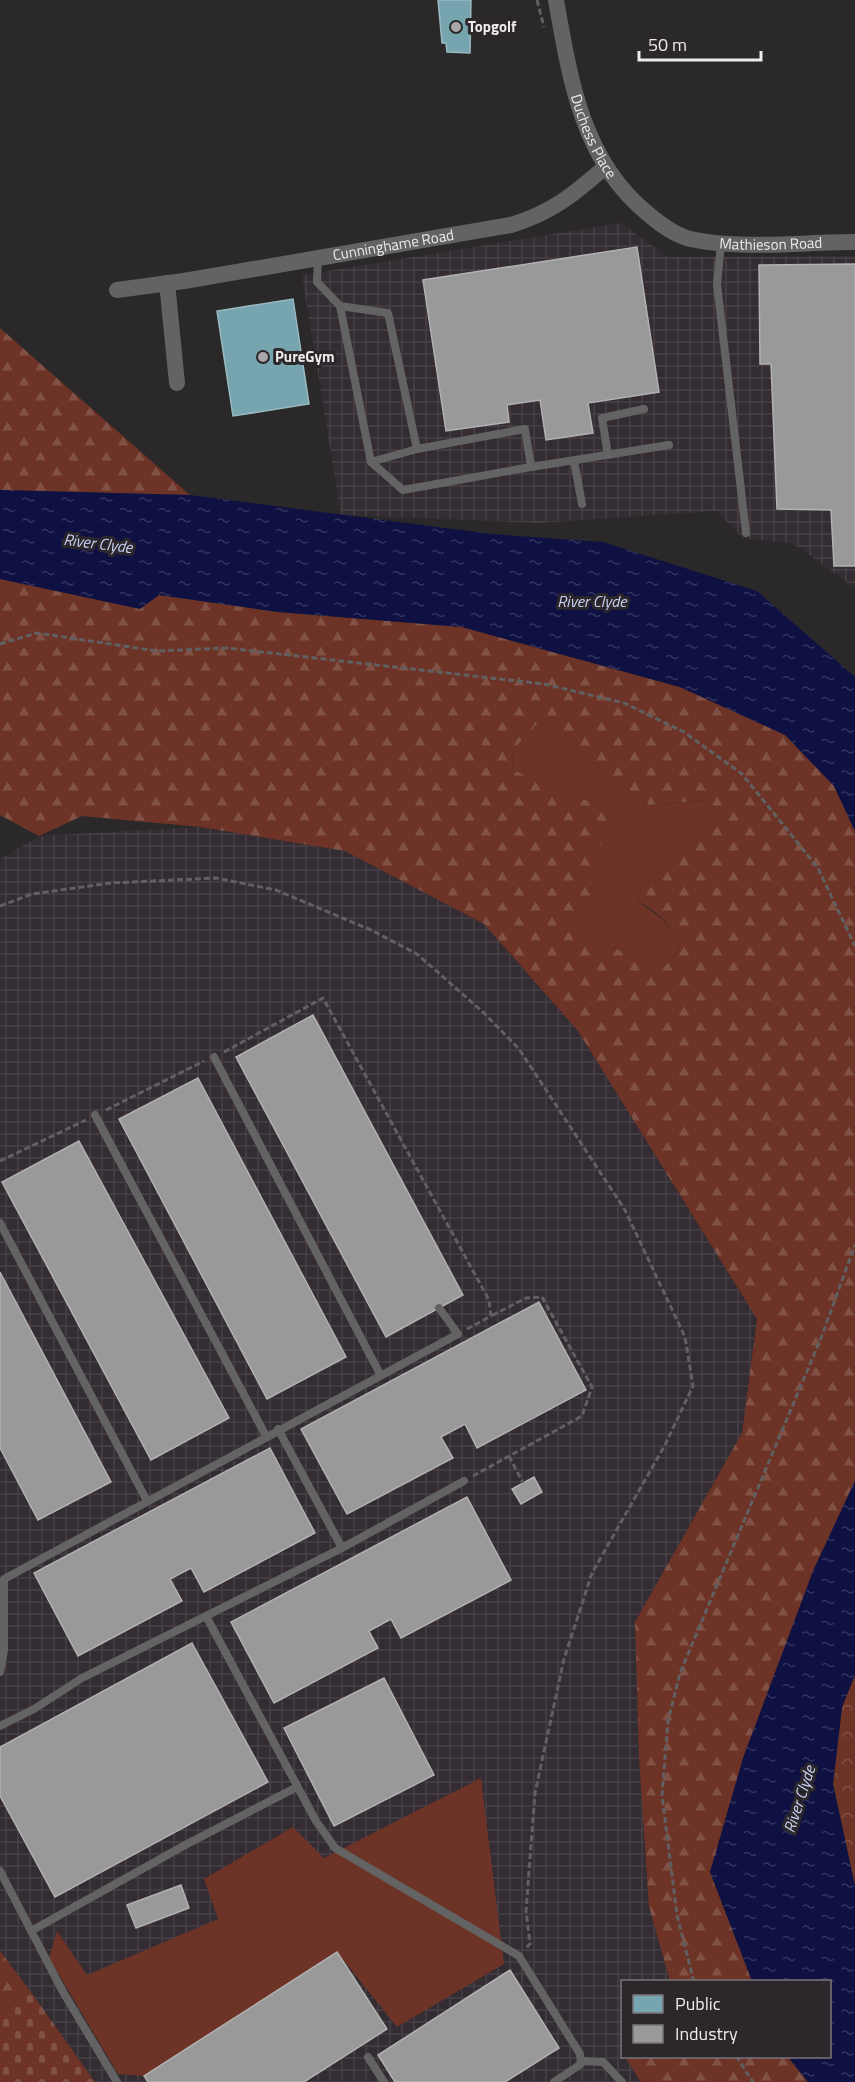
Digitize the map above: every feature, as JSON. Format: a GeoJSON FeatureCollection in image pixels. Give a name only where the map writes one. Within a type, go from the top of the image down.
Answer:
{"type":"FeatureCollection","features":[{"type":"Feature","properties":{"kind":"street","name":"Duchess Place"},"geometry":{"type":"LineString","coordinates":[[556,0],[580,113],[592,146],[604,168],[639,207],[664,227],[687,238]]}},
{"type":"Feature","properties":{"kind":"street","name":"Cunninghame Road"},"geometry":{"type":"LineString","coordinates":[[117,290],[318,258],[530,219],[548,212],[571,197],[604,168]]}},
{"type":"Feature","properties":{"kind":"street","name":"Mathieson Road"},"geometry":{"type":"LineString","coordinates":[[687,238],[721,244],[855,242]]}},
{"type":"Feature","properties":{"kind":"street"},"geometry":{"type":"LineString","coordinates":[[167,283],[177,383]]}},
{"type":"Feature","properties":{"kind":"lane"},"geometry":{"type":"LineString","coordinates":[[721,244],[717,284],[746,533]]}},
{"type":"Feature","properties":{"kind":"lane"},"geometry":{"type":"LineString","coordinates":[[318,258],[317,282],[340,306],[371,462],[403,490],[669,445]]}},
{"type":"Feature","properties":{"kind":"lane"},"geometry":{"type":"LineString","coordinates":[[340,306],[388,313],[417,449]]}},
{"type":"Feature","properties":{"kind":"lane"},"geometry":{"type":"LineString","coordinates":[[608,455],[602,418],[644,409]]}},
{"type":"Feature","properties":{"kind":"lane"},"geometry":{"type":"LineString","coordinates":[[371,462],[417,449],[525,429],[531,467]]}},
{"type":"Feature","properties":{"kind":"lane"},"geometry":{"type":"LineString","coordinates":[[574,460],[582,504]]}},
{"type":"Feature","properties":{"kind":"lane"},"geometry":{"type":"LineString","coordinates":[[214,1057],[380,1374]]}},
{"type":"Feature","properties":{"kind":"lane"},"geometry":{"type":"LineString","coordinates":[[95,1116],[266,1436]]}},
{"type":"Feature","properties":{"kind":"lane"},"geometry":{"type":"LineString","coordinates":[[0,1223],[147,1501]]}},
{"type":"Feature","properties":{"kind":"lane"},"geometry":{"type":"LineString","coordinates":[[0,1672],[4,1650],[4,1579],[380,1374],[458,1335],[439,1308]]}},
{"type":"Feature","properties":{"kind":"lane"},"geometry":{"type":"LineString","coordinates":[[278,1430],[342,1548]]}},
{"type":"Feature","properties":{"kind":"lane"},"geometry":{"type":"LineString","coordinates":[[0,1726],[82,1678],[342,1548],[464,1481]]}},
{"type":"Feature","properties":{"kind":"lane"},"geometry":{"type":"LineString","coordinates":[[206,1616],[316,1821],[335,1848],[519,1956],[580,2054],[581,2064],[554,2082]]}},
{"type":"Feature","properties":{"kind":"lane"},"geometry":{"type":"LineString","coordinates":[[31,1931],[297,1786]]}},
{"type":"Feature","properties":{"kind":"lane"},"geometry":{"type":"LineString","coordinates":[[0,1871],[63,1992],[117,2082]]}},
{"type":"Feature","properties":{"kind":"lane"},"geometry":{"type":"LineString","coordinates":[[369,2057],[384,2082]]}},
{"type":"Feature","properties":{"kind":"lane"},"geometry":{"type":"LineString","coordinates":[[581,2061],[603,2062],[622,2082]]}},
{"type":"Feature","properties":{"kind":"path"},"geometry":{"type":"LineString","coordinates":[[0,644],[37,633],[157,651],[227,648],[544,684],[624,703],[684,732],[742,774],[818,868],[855,946]]}},
{"type":"Feature","properties":{"kind":"path"},"geometry":{"type":"LineString","coordinates":[[0,906],[32,894],[111,883],[216,878],[276,890],[371,930],[417,954],[484,1013],[519,1049],[626,1210],[685,1337],[693,1386],[665,1445],[592,1573],[564,1659],[535,1793],[526,1911],[530,1944],[519,1956]]}},
{"type":"Feature","properties":{"kind":"path"},"geometry":{"type":"LineString","coordinates":[[0,1161],[214,1057],[323,998],[489,1300],[491,1316]]}},
{"type":"Feature","properties":{"kind":"path"},"geometry":{"type":"LineString","coordinates":[[693,1980],[677,1915],[662,1795],[668,1720],[680,1673],[821,1338],[855,1245]]}},
{"type":"Feature","properties":{"kind":"path"},"geometry":{"type":"LineString","coordinates":[[458,1335],[526,1298],[542,1297],[591,1387],[582,1416],[464,1481]]}},
{"type":"Feature","properties":{"kind":"path"},"geometry":{"type":"LineString","coordinates":[[509,1456],[523,1483]]}},
{"type":"Feature","properties":{"kind":"path"},"geometry":{"type":"LineString","coordinates":[[737,2058],[753,2082]]}},
{"type":"Feature","properties":{"kind":"shaded area"},"geometry":{"type":"Polygon","coordinates":[[[621,223],[668,257],[855,256],[855,588],[794,544],[743,538],[716,511],[538,523],[341,515],[302,275],[621,223]]]}},
{"type":"Feature","properties":{"kind":"shaded area"},"geometry":{"type":"Polygon","coordinates":[[[200,827],[345,851],[484,924],[578,1031],[757,1319],[742,1433],[635,1622],[639,1758],[649,1907],[670,1980],[621,1980],[621,2058],[713,2058],[728,2082],[95,2082],[0,1951],[0,859],[39,836],[200,827]]]}},
{"type":"Feature","properties":{"kind":"green space"},"geometry":{"type":"Polygon","coordinates":[[[0,328],[190,495],[0,490],[0,328]]]}},
{"type":"Feature","properties":{"kind":"green space"},"geometry":{"type":"Polygon","coordinates":[[[0,579],[140,608],[159,595],[278,612],[462,627],[680,687],[785,734],[834,786],[855,831],[855,1481],[813,1571],[710,1872],[752,1980],[670,1980],[649,1907],[639,1758],[635,1622],[742,1433],[757,1319],[578,1031],[484,924],[345,851],[200,827],[82,816],[39,836],[0,815],[0,579]],[[539,722],[512,751],[513,770],[597,805],[616,831],[590,853],[599,890],[556,928],[665,966],[679,951],[674,934],[658,915],[636,900],[643,886],[718,822],[722,815],[707,800],[649,805],[539,722]]]}},
{"type":"Feature","properties":{"kind":"green space"},"geometry":{"type":"Polygon","coordinates":[[[539,722],[649,805],[707,800],[722,815],[718,822],[643,886],[636,900],[664,921],[674,934],[679,951],[665,966],[555,928],[599,890],[554,788],[513,770],[512,751],[539,722]]]}},
{"type":"Feature","properties":{"kind":"green space"},"geometry":{"type":"Polygon","coordinates":[[[855,1675],[855,1886],[833,1784],[842,1707],[855,1675]]]}},
{"type":"Feature","properties":{"kind":"green space"},"geometry":{"type":"Polygon","coordinates":[[[481,1778],[504,1964],[397,2027],[337,1952],[144,2076],[118,2074],[49,1958],[57,1931],[87,1975],[218,1919],[204,1879],[293,1827],[324,1858],[481,1778]]]}},
{"type":"Feature","properties":{"kind":"green space"},"geometry":{"type":"Polygon","coordinates":[[[0,1951],[28,1988],[0,2016],[0,1951]]]}},
{"type":"Feature","properties":{"kind":"green space"},"geometry":{"type":"Polygon","coordinates":[[[28,1988],[95,2082],[0,2082],[0,2016],[28,1988]]]}},
{"type":"Feature","properties":{"kind":"green space"},"geometry":{"type":"Polygon","coordinates":[[[626,2058],[789,2058],[808,2082],[641,2082],[626,2058]]]}},
{"type":"Feature","properties":{"kind":"water","name":"River Clyde"},"geometry":{"type":"Polygon","coordinates":[[[0,490],[190,495],[492,534],[603,542],[757,591],[855,677],[855,831],[834,786],[785,735],[680,687],[462,627],[278,612],[159,595],[140,609],[0,579],[0,490]]]}},
{"type":"Feature","properties":{"kind":"water","name":"River Clyde"},"geometry":{"type":"Polygon","coordinates":[[[855,1481],[855,1675],[842,1707],[833,1784],[855,1886],[855,2082],[808,2082],[789,2058],[831,2058],[831,1980],[752,1980],[710,1872],[743,1758],[813,1571],[855,1481]]]}},
{"type":"Feature","properties":{"kind":"building: Public","name":"Topgolf"},"geometry":{"type":"Polygon","coordinates":[[[438,0],[471,0],[470,53],[447,52],[446,43],[442,43],[438,0]]]}},
{"type":"Feature","properties":{"kind":"building: Public","name":"PureGym"},"geometry":{"type":"Polygon","coordinates":[[[293,299],[309,404],[233,416],[217,311],[293,299]]]}},
{"type":"Feature","properties":{"kind":"building: Industry"},"geometry":{"type":"Polygon","coordinates":[[[637,247],[659,392],[588,403],[593,433],[546,440],[540,400],[507,405],[509,422],[446,431],[423,280],[637,247]]]}},
{"type":"Feature","properties":{"kind":"building: Industry"},"geometry":{"type":"Polygon","coordinates":[[[855,264],[855,566],[834,566],[831,510],[777,509],[771,364],[760,364],[759,265],[855,264]]]}},
{"type":"Feature","properties":{"kind":"building: Industry"},"geometry":{"type":"Polygon","coordinates":[[[313,1015],[463,1295],[386,1337],[236,1057],[313,1015]]]}},
{"type":"Feature","properties":{"kind":"building: Industry"},"geometry":{"type":"Polygon","coordinates":[[[198,1078],[346,1357],[267,1399],[119,1119],[198,1078]]]}},
{"type":"Feature","properties":{"kind":"building: Industry"},"geometry":{"type":"Polygon","coordinates":[[[79,1141],[229,1418],[151,1460],[2,1182],[79,1141]]]}},
{"type":"Feature","properties":{"kind":"building: Industry"},"geometry":{"type":"Polygon","coordinates":[[[0,1272],[111,1482],[38,1520],[0,1448],[0,1272]]]}},
{"type":"Feature","properties":{"kind":"building: Industry"},"geometry":{"type":"Polygon","coordinates":[[[539,1302],[586,1390],[477,1448],[465,1424],[441,1437],[453,1458],[347,1514],[301,1429],[539,1302]]]}},
{"type":"Feature","properties":{"kind":"building: Industry"},"geometry":{"type":"Polygon","coordinates":[[[270,1448],[315,1533],[204,1592],[191,1568],[170,1579],[182,1601],[78,1656],[34,1573],[270,1448]]]}},
{"type":"Feature","properties":{"kind":"building: Industry"},"geometry":{"type":"Polygon","coordinates":[[[534,1477],[542,1492],[521,1504],[512,1489],[534,1477]]]}},
{"type":"Feature","properties":{"kind":"building: Industry"},"geometry":{"type":"Polygon","coordinates":[[[467,1497],[511,1580],[401,1638],[391,1619],[369,1631],[378,1648],[274,1703],[231,1622],[467,1497]]]}},
{"type":"Feature","properties":{"kind":"building: Industry"},"geometry":{"type":"Polygon","coordinates":[[[192,1643],[268,1782],[55,1897],[0,1796],[0,1747],[192,1643]]]}},
{"type":"Feature","properties":{"kind":"building: Industry"},"geometry":{"type":"Polygon","coordinates":[[[384,1678],[434,1775],[334,1826],[284,1728],[384,1678]]]}},
{"type":"Feature","properties":{"kind":"building: Industry"},"geometry":{"type":"Polygon","coordinates":[[[181,1885],[189,1908],[136,1928],[127,1905],[181,1885]]]}},
{"type":"Feature","properties":{"kind":"building: Industry"},"geometry":{"type":"Polygon","coordinates":[[[337,1952],[387,2029],[304,2082],[148,2082],[144,2076],[337,1952]]]}},
{"type":"Feature","properties":{"kind":"building: Industry"},"geometry":{"type":"Polygon","coordinates":[[[510,1970],[559,2048],[505,2082],[395,2082],[378,2055],[510,1970]]]}},
{"type":"Feature","properties":{"kind":"place","name":"Topgolf"},"geometry":{"type":"Point","coordinates":[456,27]}},
{"type":"Feature","properties":{"kind":"place","name":"PureGym"},"geometry":{"type":"Point","coordinates":[263,357]}}]}
